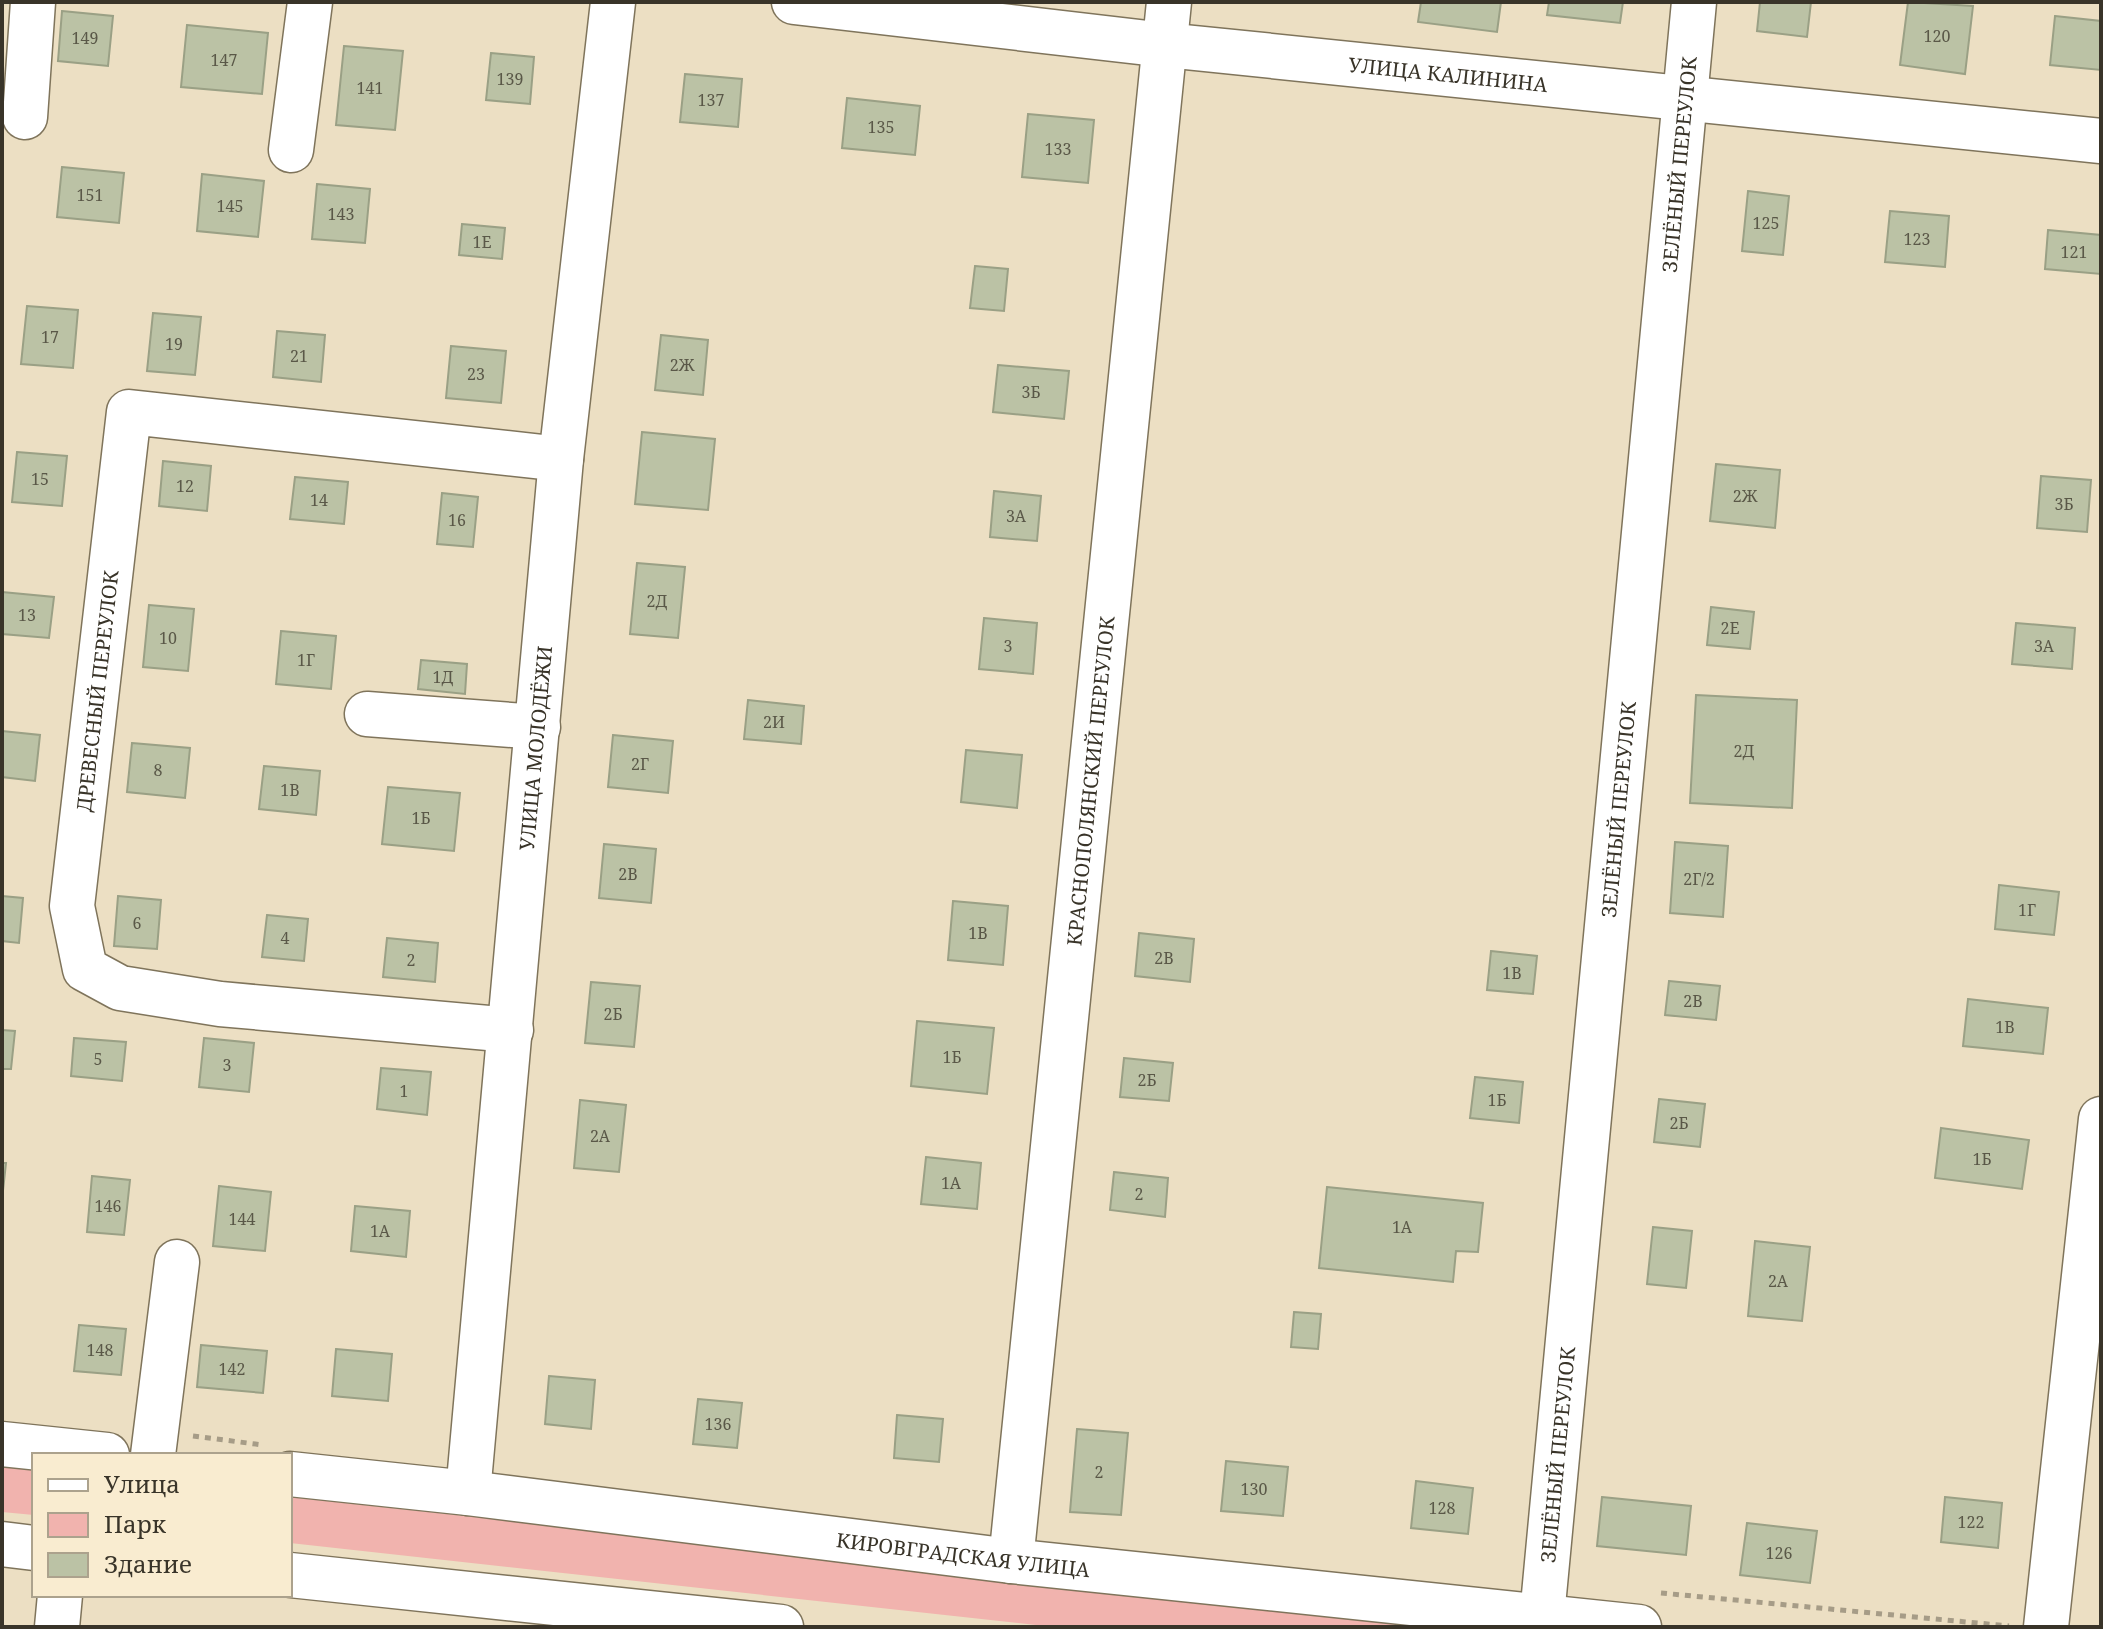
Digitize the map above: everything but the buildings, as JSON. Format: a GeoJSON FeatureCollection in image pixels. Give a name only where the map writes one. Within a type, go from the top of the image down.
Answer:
{"type":"FeatureCollection","features":[{"type":"Feature","properties":{"kind":"street"},"geometry":{"type":"LineString","coordinates":[[25,117],[33,2]]}},
{"type":"Feature","properties":{"kind":"street"},"geometry":{"type":"LineString","coordinates":[[291,150],[310,2]]}},
{"type":"Feature","properties":{"kind":"street","name":"УЛИЦА МОЛОДЁЖИ"},"geometry":{"type":"LineString","coordinates":[[468,1493],[561,459],[613,2]]}},
{"type":"Feature","properties":{"kind":"street","name":"УЛИЦА КАЛИНИНА"},"geometry":{"type":"LineString","coordinates":[[794,2],[1165,45],[2101,141]]}},
{"type":"Feature","properties":{"kind":"street","name":"КРАСНОПОЛЯНСКИЙ ПЕРЕУЛОК"},"geometry":{"type":"LineString","coordinates":[[1011,1561],[1169,2]]}},
{"type":"Feature","properties":{"kind":"street","name":"ЗЕЛЁНЫЙ ПЕРЕУЛОК"},"geometry":{"type":"LineString","coordinates":[[1542,1616],[1694,2]]}},
{"type":"Feature","properties":{"kind":"street","name":"ДРЕВЕСНЫЙ ПЕРЕУЛОК"},"geometry":{"type":"LineString","coordinates":[[511,1030],[220,1004],[120,988],[85,969],[72,906],[129,412],[561,459]]}},
{"type":"Feature","properties":{"kind":"street"},"geometry":{"type":"LineString","coordinates":[[367,714],[538,727]]}},
{"type":"Feature","properties":{"kind":"street"},"geometry":{"type":"LineString","coordinates":[[2046,1627],[2101,1119]]}},
{"type":"Feature","properties":{"kind":"street"},"geometry":{"type":"LineString","coordinates":[[153,1453],[177,1262]]}},
{"type":"Feature","properties":{"kind":"street"},"geometry":{"type":"LineString","coordinates":[[2,1444],[88,1453]]}},
{"type":"Feature","properties":{"kind":"street","name":"КИРОВГРАДСКАЯ УЛИЦА"},"geometry":{"type":"LineString","coordinates":[[292,1474],[468,1493],[1011,1561],[1639,1627]]}},
{"type":"Feature","properties":{"kind":"street"},"geometry":{"type":"LineString","coordinates":[[2,1544],[32,1548]]}},
{"type":"Feature","properties":{"kind":"street"},"geometry":{"type":"LineString","coordinates":[[292,1575],[666,1621],[781,1627]]}},
{"type":"Feature","properties":{"kind":"street"},"geometry":{"type":"LineString","coordinates":[[57,1627],[60,1597]]}},
{"type":"Feature","properties":{"kind":"green space"},"geometry":{"type":"Polygon","coordinates":[[[2,1466],[32,1470],[32,1515],[2,1512],[2,1466]]]}},
{"type":"Feature","properties":{"kind":"green space"},"geometry":{"type":"Polygon","coordinates":[[[292,1497],[1495,1627],[1054,1627],[292,1543],[292,1497]]]}}]}
